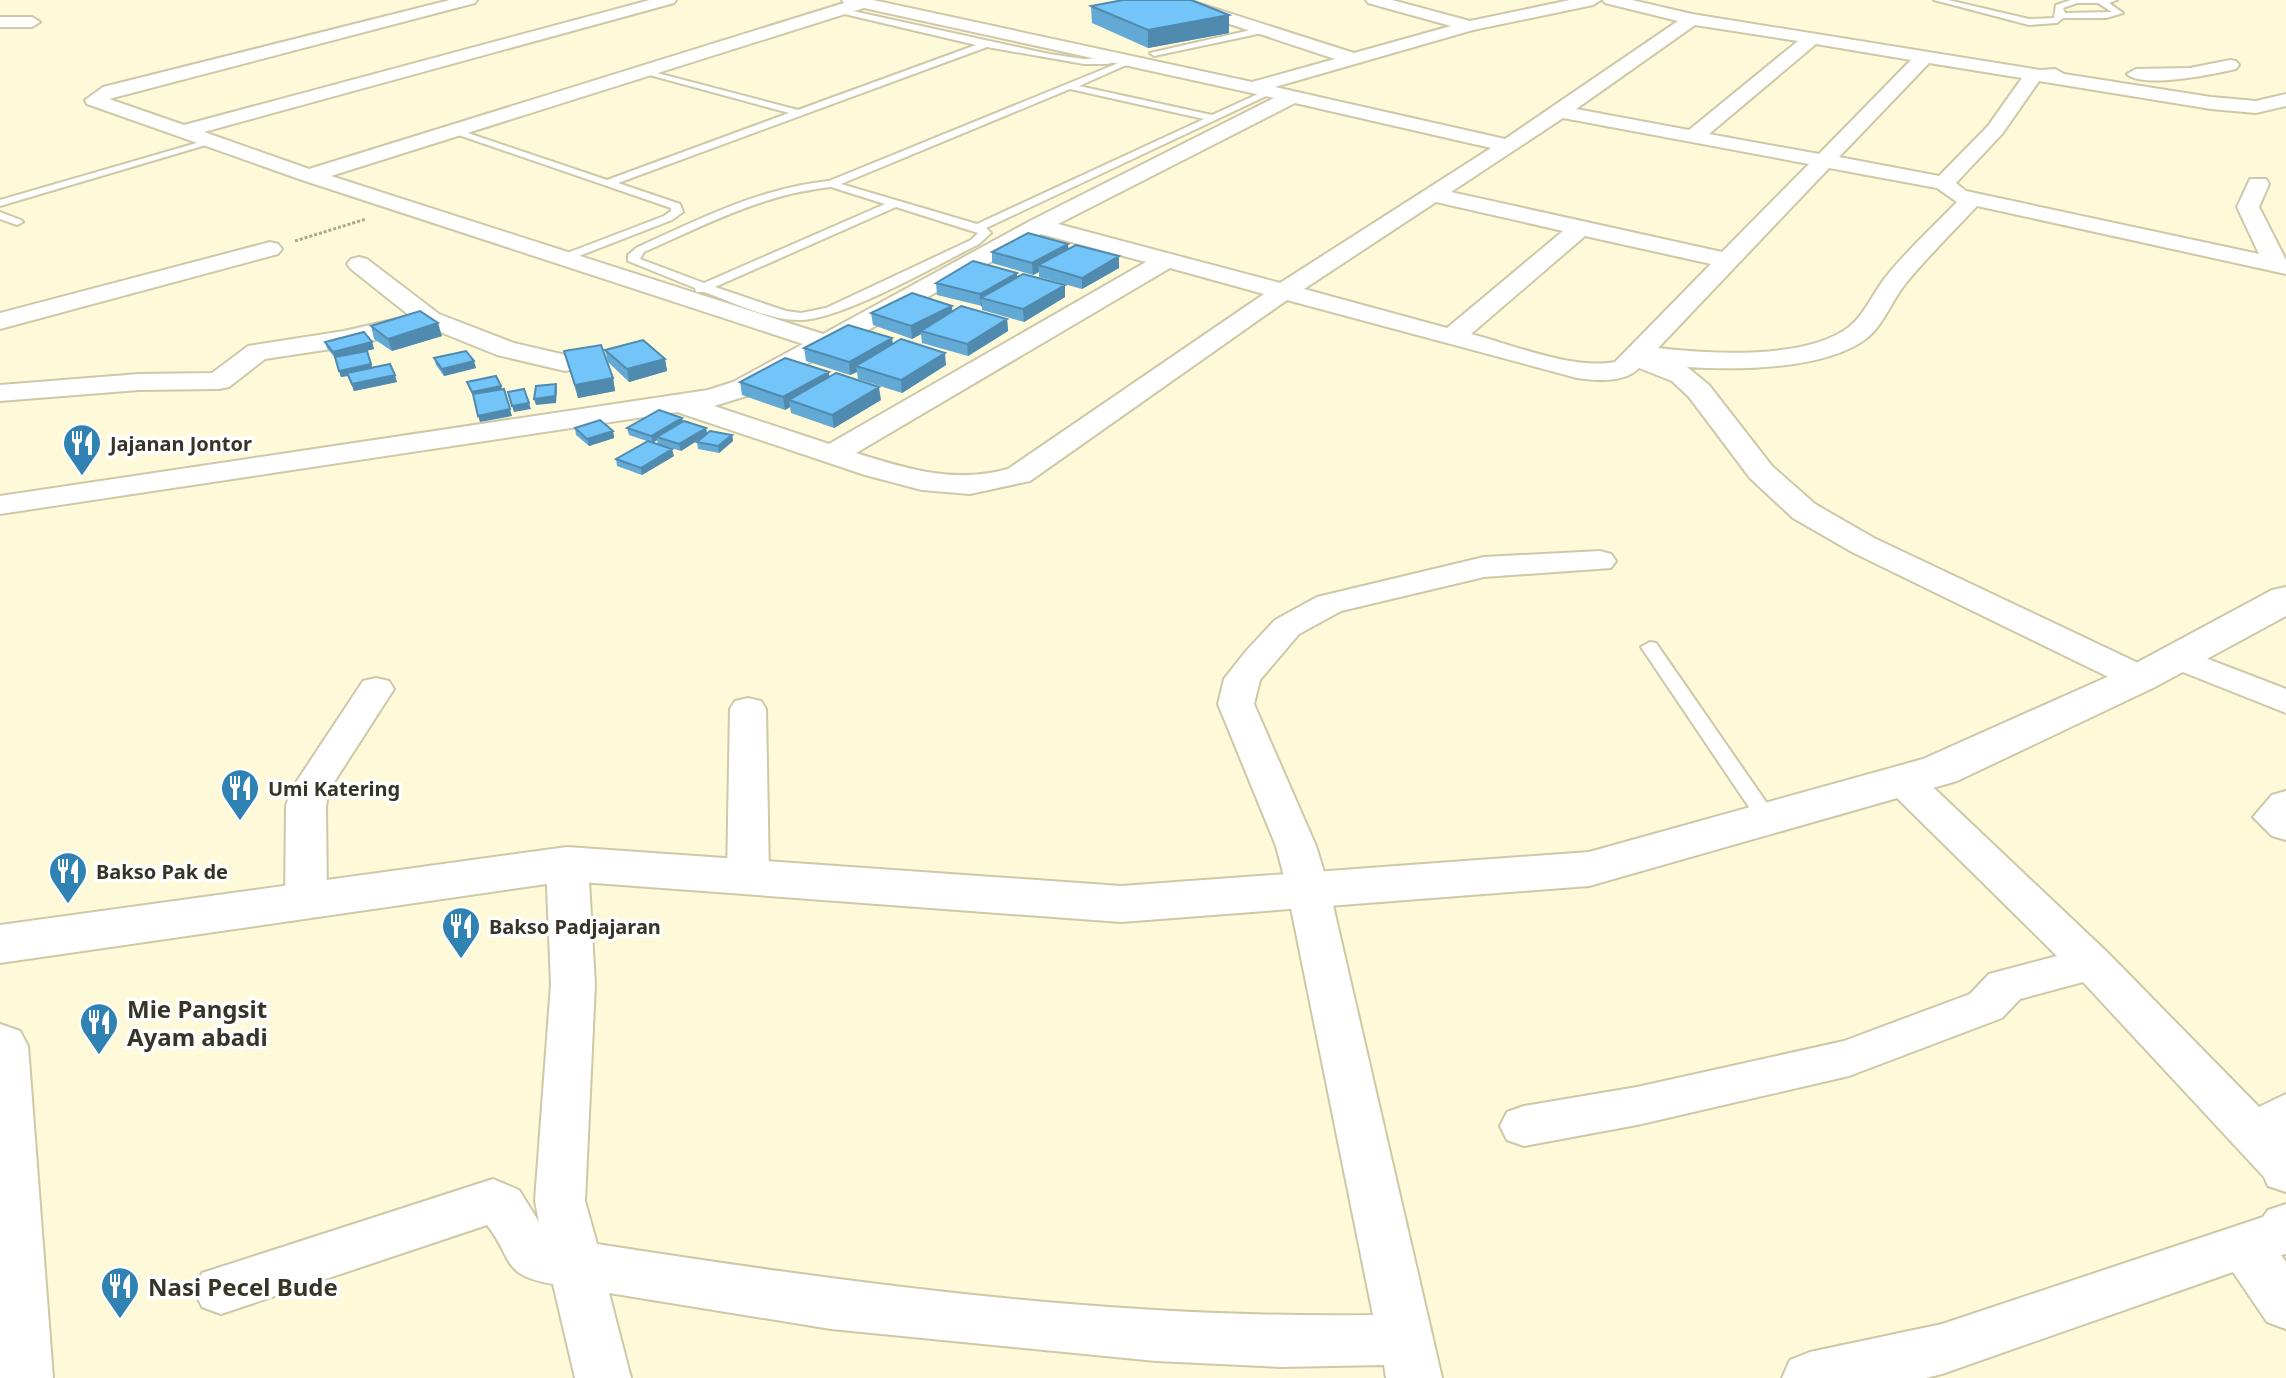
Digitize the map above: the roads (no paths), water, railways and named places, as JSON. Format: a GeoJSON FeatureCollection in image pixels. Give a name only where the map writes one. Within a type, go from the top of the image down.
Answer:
{"type":"FeatureCollection","features":[{"type":"Feature","properties":{"kind":"street"},"geometry":{"type":"LineString","coordinates":[[469,0],[110,91],[94,100],[309,176],[566,257],[694,292],[823,342]]}},
{"type":"Feature","properties":{"kind":"street"},"geometry":{"type":"LineString","coordinates":[[182,132],[668,0]]}},
{"type":"Feature","properties":{"kind":"street"},"geometry":{"type":"LineString","coordinates":[[1172,0],[1354,59]]}},
{"type":"Feature","properties":{"kind":"street"},"geometry":{"type":"LineString","coordinates":[[1374,0],[1470,26]]}},
{"type":"Feature","properties":{"kind":"street"},"geometry":{"type":"LineString","coordinates":[[1611,0],[1692,19],[2231,106],[2256,107],[2286,100]]}},
{"type":"Feature","properties":{"kind":"street"},"geometry":{"type":"LineString","coordinates":[[0,505],[712,398],[743,388],[1038,226],[1274,91],[1354,59],[1470,26],[1580,1]]}},
{"type":"Feature","properties":{"kind":"street"},"geometry":{"type":"LineString","coordinates":[[309,176],[850,4],[1274,91],[1508,146]]}},
{"type":"Feature","properties":{"kind":"street"},"geometry":{"type":"LineString","coordinates":[[681,404],[909,480],[950,486],[1003,482],[1019,475],[1283,292],[1560,112],[1692,19]]}},
{"type":"Feature","properties":{"kind":"street"},"geometry":{"type":"LineString","coordinates":[[0,22],[32,22]]}},
{"type":"Feature","properties":{"kind":"street"},"geometry":{"type":"LineString","coordinates":[[348,31],[376,39]]}},
{"type":"Feature","properties":{"kind":"street"},"geometry":{"type":"LineString","coordinates":[[1693,137],[1812,39]]}},
{"type":"Feature","properties":{"kind":"street"},"geometry":{"type":"LineString","coordinates":[[419,52],[447,60]]}},
{"type":"Feature","properties":{"kind":"street"},"geometry":{"type":"LineString","coordinates":[[1038,226],[1588,372],[1612,372],[1624,368],[1924,57]]}},
{"type":"Feature","properties":{"kind":"street"},"geometry":{"type":"LineString","coordinates":[[1944,183],[1995,130],[2033,76],[2100,70],[2177,74],[2230,65]]}},
{"type":"Feature","properties":{"kind":"street"},"geometry":{"type":"LineString","coordinates":[[1560,112],[1944,183],[1959,196],[2281,266]]}},
{"type":"Feature","properties":{"kind":"street"},"geometry":{"type":"LineString","coordinates":[[2258,184],[2248,207],[2281,266]]}},
{"type":"Feature","properties":{"kind":"street"},"geometry":{"type":"LineString","coordinates":[[1434,195],[1729,261]]}},
{"type":"Feature","properties":{"kind":"street"},"geometry":{"type":"LineString","coordinates":[[1636,355],[1721,361],[1813,350],[1857,333],[1897,279],[1972,199]]}},
{"type":"Feature","properties":{"kind":"street"},"geometry":{"type":"LineString","coordinates":[[1453,336],[1579,229]]}},
{"type":"Feature","properties":{"kind":"street"},"geometry":{"type":"LineString","coordinates":[[0,321],[270,249]]}},
{"type":"Feature","properties":{"kind":"street"},"geometry":{"type":"LineString","coordinates":[[833,454],[1167,260]]}},
{"type":"Feature","properties":{"kind":"street"},"geometry":{"type":"LineString","coordinates":[[359,264],[430,319],[506,349],[565,363]]}},
{"type":"Feature","properties":{"kind":"street"},"geometry":{"type":"LineString","coordinates":[[0,393],[139,382],[219,381],[257,352],[344,339],[430,319]]}},
{"type":"Feature","properties":{"kind":"street"},"geometry":{"type":"LineString","coordinates":[[1636,355],[1682,375],[1706,400],[1761,472],[1804,511],[1863,545],[2158,668],[2286,702]]}},
{"type":"Feature","properties":{"kind":"street"},"geometry":{"type":"LineString","coordinates":[[221,1290],[488,1201],[503,1206],[529,1253],[575,1265],[831,1305],[1156,1336],[1280,1342],[1410,1359],[1308,888],[1296,846],[1236,704],[1242,679],[1258,658],[1287,627],[1329,604],[1484,567],[1600,561]]}},
{"type":"Feature","properties":{"kind":"street"},"geometry":{"type":"LineString","coordinates":[[0,944],[567,864],[1121,904],[1589,869],[1940,770],[2280,607]]}},
{"type":"Feature","properties":{"kind":"street"},"geometry":{"type":"LineString","coordinates":[[306,901],[306,806],[310,790],[376,689]]}},
{"type":"Feature","properties":{"kind":"street"},"geometry":{"type":"LineString","coordinates":[[748,709],[748,877]]}},
{"type":"Feature","properties":{"kind":"street"},"geometry":{"type":"LineString","coordinates":[[1904,782],[2092,964],[2271,1124],[2286,1171]]}},
{"type":"Feature","properties":{"kind":"street"},"geometry":{"type":"LineString","coordinates":[[2286,804],[2273,817],[2286,827]]}},
{"type":"Feature","properties":{"kind":"street"},"geometry":{"type":"LineString","coordinates":[[567,864],[573,984],[560,1201],[603,1378]]}},
{"type":"Feature","properties":{"kind":"street"},"geometry":{"type":"LineString","coordinates":[[1524,1126],[1637,1106],[1849,1058],[1986,1006],[2005,986],[2092,964]]}},
{"type":"Feature","properties":{"kind":"street"},"geometry":{"type":"LineString","coordinates":[[2,1084],[9,1317],[19,1378]]}},
{"type":"Feature","properties":{"kind":"street"},"geometry":{"type":"LineString","coordinates":[[1810,1378],[1942,1349],[2265,1236],[2286,1305]]}},
{"type":"Feature","properties":{"kind":"lane"},"geometry":{"type":"LineString","coordinates":[[1938,0],[2029,22],[2057,20],[2061,15]]}},
{"type":"Feature","properties":{"kind":"lane"},"geometry":{"type":"LineString","coordinates":[[2061,15],[2059,7],[2067,3],[2113,0]]}},
{"type":"Feature","properties":{"kind":"lane"},"geometry":{"type":"LineString","coordinates":[[2061,15],[2106,16],[2119,13],[2101,1]]}},
{"type":"Feature","properties":{"kind":"lane"},"geometry":{"type":"LineString","coordinates":[[850,4],[984,45],[1083,62],[1124,61]]}},
{"type":"Feature","properties":{"kind":"lane"},"geometry":{"type":"LineString","coordinates":[[1154,53],[1264,30]]}},
{"type":"Feature","properties":{"kind":"lane"},"geometry":{"type":"LineString","coordinates":[[608,183],[984,45]]}},
{"type":"Feature","properties":{"kind":"lane"},"geometry":{"type":"LineString","coordinates":[[831,184],[978,228],[985,233],[975,242],[816,315],[784,315],[694,292],[634,261],[634,255],[781,192],[831,184],[1072,87],[1124,61]]}},
{"type":"Feature","properties":{"kind":"lane"},"geometry":{"type":"LineString","coordinates":[[645,71],[798,113]]}},
{"type":"Feature","properties":{"kind":"lane"},"geometry":{"type":"LineString","coordinates":[[1072,87],[1212,118]]}},
{"type":"Feature","properties":{"kind":"lane"},"geometry":{"type":"LineString","coordinates":[[978,228],[1274,91]]}},
{"type":"Feature","properties":{"kind":"lane"},"geometry":{"type":"LineString","coordinates":[[452,131],[676,206],[677,212],[668,218],[566,257]]}},
{"type":"Feature","properties":{"kind":"lane"},"geometry":{"type":"LineString","coordinates":[[0,203],[211,142]]}},
{"type":"Feature","properties":{"kind":"lane"},"geometry":{"type":"LineString","coordinates":[[694,292],[895,203]]}},
{"type":"Feature","properties":{"kind":"lane"},"geometry":{"type":"LineString","coordinates":[[0,215],[17,222]]}},
{"type":"Feature","properties":{"kind":"lane"},"geometry":{"type":"LineString","coordinates":[[1650,647],[1768,820]]}},
{"type":"Feature","properties":{"kind":"place","name":"Jajanan Jontor"},"geometry":{"type":"Point","coordinates":[82,477]}},
{"type":"Feature","properties":{"kind":"place","name":"Umi Katering"},"geometry":{"type":"Point","coordinates":[240,822]}},
{"type":"Feature","properties":{"kind":"place","name":"Bakso Pak de"},"geometry":{"type":"Point","coordinates":[68,905]}},
{"type":"Feature","properties":{"kind":"place","name":"Bakso Padjajaran"},"geometry":{"type":"Point","coordinates":[461,960]}},
{"type":"Feature","properties":{"kind":"place","name":"Mie Pangsit Ayam abadi"},"geometry":{"type":"Point","coordinates":[99,1056]}},
{"type":"Feature","properties":{"kind":"place","name":"Nasi Pecel Bude"},"geometry":{"type":"Point","coordinates":[120,1320]}}]}
